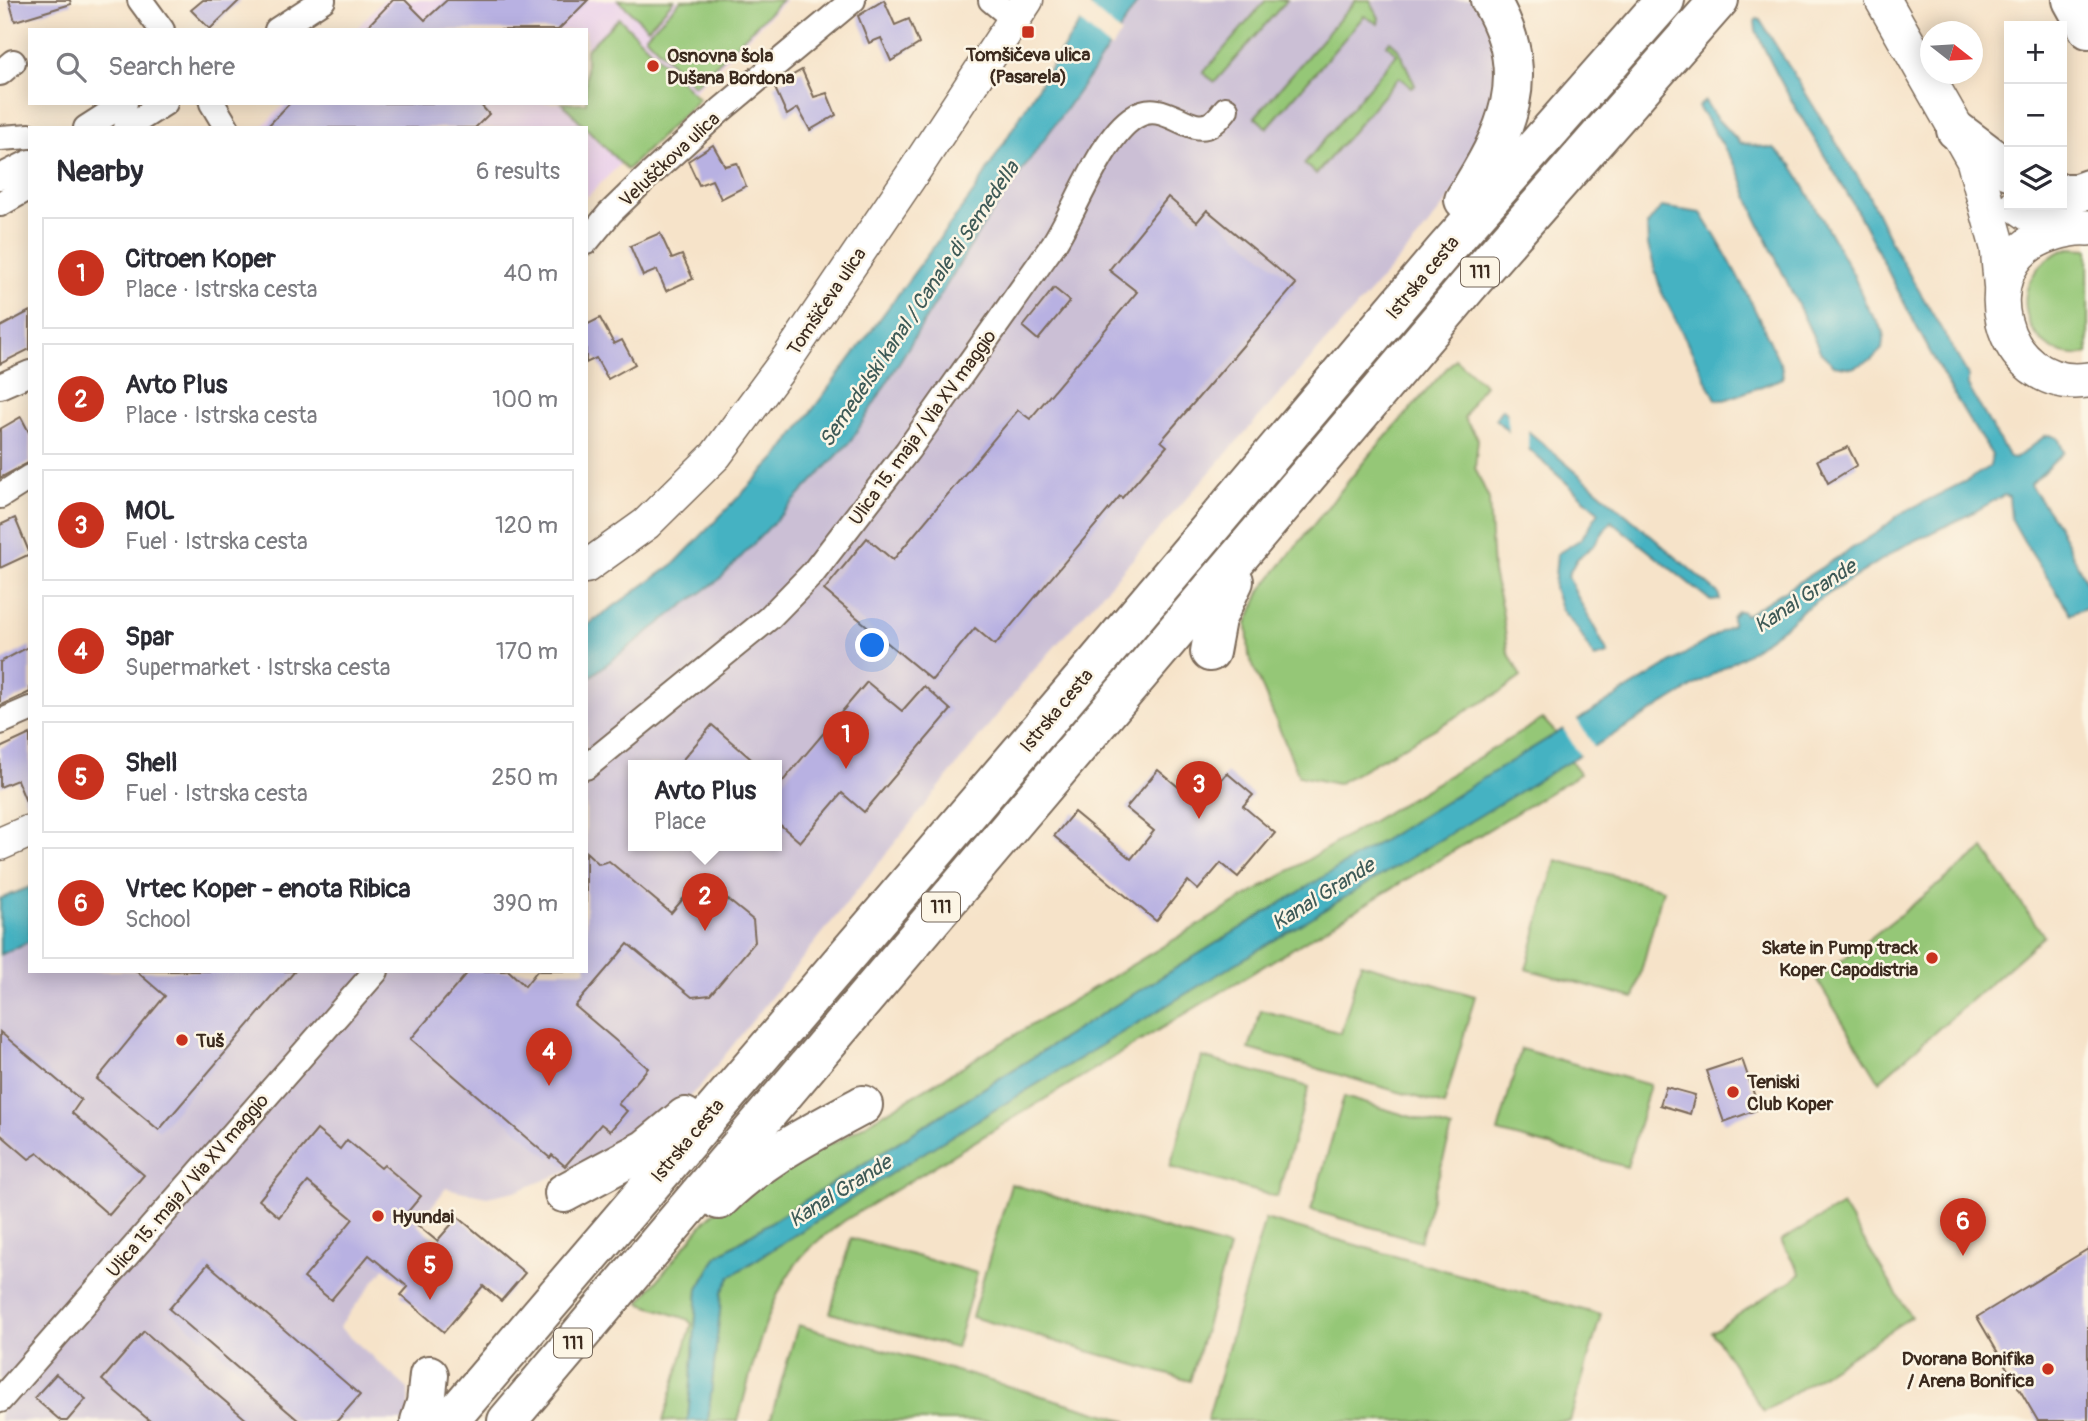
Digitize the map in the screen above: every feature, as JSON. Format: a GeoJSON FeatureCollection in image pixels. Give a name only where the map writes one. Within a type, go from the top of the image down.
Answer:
{"type":"FeatureCollection","features":[{"type":"Feature","properties":{"kind":"highway"},"geometry":{"type":"LineString","coordinates":[[1444,251],[1463,203],[1489,161],[1505,128],[1512,101],[1513,71],[1507,38],[1490,0]]}},
{"type":"Feature","properties":{"kind":"highway","name":"Istrska cesta"},"geometry":{"type":"LineString","coordinates":[[449,1421],[1444,251],[1665,0]]}},
{"type":"Feature","properties":{"kind":"highway","name":"111"},"geometry":{"type":"LineString","coordinates":[[507,1421],[1568,169],[1719,0]]}},
{"type":"Feature","properties":{"kind":"highway"},"geometry":{"type":"LineString","coordinates":[[2072,0],[2088,29]]}},
{"type":"Feature","properties":{"kind":"highway"},"geometry":{"type":"LineString","coordinates":[[2073,216],[2077,193],[2088,189]]}},
{"type":"Feature","properties":{"kind":"highway"},"geometry":{"type":"LineString","coordinates":[[1210,652],[1216,619],[1246,550]]}},
{"type":"Feature","properties":{"kind":"highway"},"geometry":{"type":"LineString","coordinates":[[564,1193],[646,1149],[685,1117],[720,1078],[768,1045]]}},
{"type":"Feature","properties":{"kind":"highway"},"geometry":{"type":"LineString","coordinates":[[638,1266],[671,1254],[740,1179],[772,1156],[863,1105]]}},
{"type":"Feature","properties":{"kind":"highway"},"geometry":{"type":"LineString","coordinates":[[419,1421],[426,1403],[429,1375]]}},
{"type":"Feature","properties":{"kind":"main road"},"geometry":{"type":"LineString","coordinates":[[1883,0],[1980,153],[2004,203]]}},
{"type":"Feature","properties":{"kind":"main road"},"geometry":{"type":"LineString","coordinates":[[2005,210],[1998,247],[2002,275],[2001,313],[2007,335],[2014,348],[2033,367],[2071,380],[2088,401]]}},
{"type":"Feature","properties":{"kind":"main road"},"geometry":{"type":"LineString","coordinates":[[2014,210],[2036,218],[2073,216]]}},
{"type":"Feature","properties":{"kind":"main road"},"geometry":{"type":"LineString","coordinates":[[2002,292],[2006,276],[2027,247],[2073,216]]}},
{"type":"Feature","properties":{"kind":"street"},"geometry":{"type":"LineString","coordinates":[[140,0],[161,28]]}},
{"type":"Feature","properties":{"kind":"street"},"geometry":{"type":"LineString","coordinates":[[280,28],[323,0]]}},
{"type":"Feature","properties":{"kind":"street","name":"Veluščkova ulica"},"geometry":{"type":"LineString","coordinates":[[588,240],[610,213],[721,110],[853,0]]}},
{"type":"Feature","properties":{"kind":"street","name":"Tomšičeva ulica"},"geometry":{"type":"LineString","coordinates":[[588,566],[646,524],[716,455],[787,359],[915,170],[1011,6]]}},
{"type":"Feature","properties":{"kind":"street"},"geometry":{"type":"LineString","coordinates":[[89,126],[122,105]]}},
{"type":"Feature","properties":{"kind":"street"},"geometry":{"type":"LineString","coordinates":[[129,126],[161,105]]}},
{"type":"Feature","properties":{"kind":"street"},"geometry":{"type":"LineString","coordinates":[[213,105],[226,126]]}},
{"type":"Feature","properties":{"kind":"street","name":"Ulica 15. maja / Via XV maggio"},"geometry":{"type":"LineString","coordinates":[[588,765],[769,618],[813,573],[908,450],[1053,245],[1106,146],[1124,125],[1135,116],[1159,111],[1198,126],[1207,126],[1214,123],[1226,109]]}},
{"type":"Feature","properties":{"kind":"street"},"geometry":{"type":"LineString","coordinates":[[0,138],[28,136]]}},
{"type":"Feature","properties":{"kind":"street"},"geometry":{"type":"LineString","coordinates":[[0,177],[28,163]]}},
{"type":"Feature","properties":{"kind":"street"},"geometry":{"type":"LineString","coordinates":[[0,204],[28,188]]}},
{"type":"Feature","properties":{"kind":"street"},"geometry":{"type":"LineString","coordinates":[[0,386],[28,374]]}},
{"type":"Feature","properties":{"kind":"street"},"geometry":{"type":"LineString","coordinates":[[0,496],[28,478]]}},
{"type":"Feature","properties":{"kind":"street"},"geometry":{"type":"LineString","coordinates":[[0,722],[28,710]]}},
{"type":"Feature","properties":{"kind":"street"},"geometry":{"type":"LineString","coordinates":[[0,844],[28,832]]}},
{"type":"Feature","properties":{"kind":"street","name":"Ulica 15. maja / Via XV maggio"},"geometry":{"type":"LineString","coordinates":[[0,1400],[374,973]]}},
{"type":"Feature","properties":{"kind":"shaded area","name":"Osnovna šola Dušana Bordona"},"geometry":{"type":"Polygon","coordinates":[[[383,0],[786,0],[588,196],[588,126],[263,126],[283,105],[588,105],[588,28],[357,28],[383,0]]]}},
{"type":"Feature","properties":{"kind":"shaded area"},"geometry":{"type":"Polygon","coordinates":[[[1139,0],[1479,0],[1492,26],[1499,98],[1463,181],[1419,237],[1026,679],[701,1085],[658,1128],[626,1147],[520,1190],[487,1197],[446,1188],[339,1327],[408,1389],[409,1421],[0,1421],[0,955],[28,942],[28,973],[588,973],[588,678],[720,579],[982,227],[1095,68],[1139,0]]]}},
{"type":"Feature","properties":{"kind":"green space"},"geometry":{"type":"Polygon","coordinates":[[[618,0],[674,0],[648,28],[618,0]]]}},
{"type":"Feature","properties":{"kind":"green space"},"geometry":{"type":"Polygon","coordinates":[[[681,0],[782,0],[694,86],[645,36],[681,0]]]}},
{"type":"Feature","properties":{"kind":"green space"},"geometry":{"type":"Polygon","coordinates":[[[1266,0],[1287,0],[1215,82],[1203,73],[1266,0]]]}},
{"type":"Feature","properties":{"kind":"green space"},"geometry":{"type":"Polygon","coordinates":[[[1356,0],[1370,0],[1379,18],[1378,24],[1364,16],[1267,128],[1255,117],[1356,0]]]}},
{"type":"Feature","properties":{"kind":"green space"},"geometry":{"type":"Polygon","coordinates":[[[619,18],[699,99],[627,170],[588,130],[588,126],[584,126],[564,105],[588,105],[588,48],[619,18]]]}},
{"type":"Feature","properties":{"kind":"green space"},"geometry":{"type":"Polygon","coordinates":[[[1390,41],[1398,48],[1415,85],[1411,87],[1399,77],[1316,174],[1304,164],[1397,54],[1387,45],[1390,41]]]}},
{"type":"Feature","properties":{"kind":"green space"},"geometry":{"type":"Polygon","coordinates":[[[2069,248],[2088,249],[2088,354],[2066,354],[2048,346],[2035,333],[2027,316],[2026,297],[2032,278],[2046,261],[2069,248]]]}},
{"type":"Feature","properties":{"kind":"green space"},"geometry":{"type":"Polygon","coordinates":[[[1455,359],[1485,385],[1464,418],[1478,439],[1475,468],[1489,499],[1493,573],[1502,609],[1508,652],[1521,677],[1502,691],[1337,784],[1299,776],[1249,656],[1247,623],[1261,590],[1367,458],[1455,359]]]}},
{"type":"Feature","properties":{"kind":"green space"},"geometry":{"type":"Polygon","coordinates":[[[1543,719],[1557,734],[1124,1000],[717,1256],[698,1289],[688,1421],[663,1421],[692,1324],[687,1319],[639,1303],[705,1221],[736,1192],[801,1149],[836,1142],[1543,719]]]}},
{"type":"Feature","properties":{"kind":"green space"},"geometry":{"type":"Polygon","coordinates":[[[1570,759],[1580,774],[844,1221],[822,1237],[795,1264],[783,1284],[756,1353],[738,1421],[708,1421],[722,1292],[731,1276],[907,1163],[1570,759]]]}},
{"type":"Feature","properties":{"kind":"green space","name":"Skate in Pump track Koper Capodistria"},"geometry":{"type":"Polygon","coordinates":[[[1984,849],[2044,936],[1879,1081],[1817,980],[1984,849]]]}},
{"type":"Feature","properties":{"kind":"green space"},"geometry":{"type":"Polygon","coordinates":[[[1556,860],[1663,889],[1634,998],[1526,969],[1556,860]]]}},
{"type":"Feature","properties":{"kind":"green space"},"geometry":{"type":"Polygon","coordinates":[[[1361,963],[1475,996],[1444,1105],[1249,1049],[1261,1010],[1341,1033],[1361,963]]]}},
{"type":"Feature","properties":{"kind":"green space"},"geometry":{"type":"Polygon","coordinates":[[[1521,1049],[1650,1085],[1627,1167],[1498,1132],[1521,1049]]]}},
{"type":"Feature","properties":{"kind":"green space"},"geometry":{"type":"Polygon","coordinates":[[[1202,1057],[1309,1087],[1277,1197],[1170,1167],[1202,1057]]]}},
{"type":"Feature","properties":{"kind":"green space"},"geometry":{"type":"Polygon","coordinates":[[[1344,1097],[1452,1129],[1420,1241],[1311,1210],[1344,1097]]]}},
{"type":"Feature","properties":{"kind":"green space"},"geometry":{"type":"Polygon","coordinates":[[[1011,1184],[1229,1248],[1190,1381],[972,1317],[1011,1184]]]}},
{"type":"Feature","properties":{"kind":"green space"},"geometry":{"type":"Polygon","coordinates":[[[1842,1205],[1911,1317],[1764,1412],[1712,1332],[1801,1274],[1781,1241],[1842,1205]]]}},
{"type":"Feature","properties":{"kind":"green space"},"geometry":{"type":"Polygon","coordinates":[[[1265,1219],[1601,1315],[1570,1421],[1207,1421],[1265,1219]]]}},
{"type":"Feature","properties":{"kind":"green space"},"geometry":{"type":"Polygon","coordinates":[[[851,1238],[977,1273],[956,1348],[830,1313],[851,1238]]]}},
{"type":"Feature","properties":{"kind":"green space"},"geometry":{"type":"Polygon","coordinates":[[[798,1325],[1128,1421],[770,1421],[798,1325]]]}},
{"type":"Feature","properties":{"kind":"water","name":"Semedelski kanal / Canale di Semedella"},"geometry":{"type":"Polygon","coordinates":[[[1095,0],[1139,0],[1095,68],[982,227],[851,441],[720,579],[588,678],[588,625],[675,563],[779,455],[974,192],[1095,0]]]}},
{"type":"Feature","properties":{"kind":"water","name":"Kanal Grande"},"geometry":{"type":"Polygon","coordinates":[[[1757,19],[1867,192],[1893,246],[1968,375],[1968,386],[2006,452],[2015,459],[2045,436],[2058,438],[2064,452],[2030,485],[2059,527],[2088,586],[2088,607],[2071,614],[2025,543],[2011,518],[2009,497],[2004,495],[1902,547],[1800,612],[1748,653],[907,1163],[731,1276],[722,1292],[708,1421],[688,1421],[698,1289],[717,1256],[1124,1000],[1732,625],[1732,617],[1737,611],[1746,615],[1878,532],[1900,514],[1990,466],[1992,455],[1941,371],[1865,226],[1780,80],[1756,30],[1757,19]]]}},
{"type":"Feature","properties":{"kind":"water"},"geometry":{"type":"Polygon","coordinates":[[[1705,101],[1716,118],[1741,143],[1774,149],[1792,165],[1853,274],[1867,307],[1884,332],[1882,349],[1871,360],[1852,368],[1834,365],[1821,353],[1755,215],[1739,171],[1698,107],[1705,101]]]}},
{"type":"Feature","properties":{"kind":"water"},"geometry":{"type":"Polygon","coordinates":[[[1661,207],[1701,213],[1754,308],[1782,368],[1783,378],[1725,400],[1716,399],[1661,291],[1648,245],[1647,225],[1661,207]]]}},
{"type":"Feature","properties":{"kind":"water"},"geometry":{"type":"Polygon","coordinates":[[[1502,409],[1718,593],[1720,600],[1711,601],[1611,521],[1594,545],[1577,559],[1568,575],[1608,654],[1594,658],[1579,631],[1561,609],[1554,588],[1557,554],[1581,539],[1599,512],[1495,419],[1502,409]]]}},
{"type":"Feature","properties":{"kind":"water"},"geometry":{"type":"Polygon","coordinates":[[[28,888],[28,942],[0,955],[0,899],[28,888]]]}},
{"type":"Feature","properties":{"kind":"pier"},"geometry":{"type":"Polygon","coordinates":[[[1087,4],[1121,33],[1111,49],[1077,19],[1087,4]]]}},
{"type":"Feature","properties":{"kind":"pier"},"geometry":{"type":"Polygon","coordinates":[[[1507,409],[1528,427],[1528,453],[1509,436],[1507,409]]]}},
{"type":"Feature","properties":{"kind":"pier"},"geometry":{"type":"Polygon","coordinates":[[[1576,718],[1595,748],[1581,757],[1562,727],[1576,718]]]}},
{"type":"Feature","properties":{"kind":"building"},"geometry":{"type":"Polygon","coordinates":[[[9,0],[70,0],[71,4],[15,21],[9,0]]]}},
{"type":"Feature","properties":{"kind":"building"},"geometry":{"type":"Polygon","coordinates":[[[203,0],[240,0],[211,28],[191,10],[203,0]]]}},
{"type":"Feature","properties":{"kind":"building"},"geometry":{"type":"Polygon","coordinates":[[[393,0],[405,0],[425,20],[447,0],[588,0],[560,28],[366,28],[393,0]]]}},
{"type":"Feature","properties":{"kind":"building"},"geometry":{"type":"Polygon","coordinates":[[[884,0],[895,25],[909,19],[919,44],[891,61],[881,38],[869,43],[858,16],[884,0]]]}},
{"type":"Feature","properties":{"kind":"building"},"geometry":{"type":"Polygon","coordinates":[[[802,70],[814,97],[827,93],[836,115],[810,130],[798,108],[787,115],[774,86],[802,70]]]}},
{"type":"Feature","properties":{"kind":"building"},"geometry":{"type":"Polygon","coordinates":[[[288,105],[481,105],[489,114],[477,126],[268,126],[288,105]]]}},
{"type":"Feature","properties":{"kind":"building"},"geometry":{"type":"Polygon","coordinates":[[[713,145],[725,166],[737,163],[746,186],[721,199],[712,180],[699,185],[688,161],[713,145]]]}},
{"type":"Feature","properties":{"kind":"building"},"geometry":{"type":"Polygon","coordinates":[[[1168,197],[1197,222],[1207,210],[1296,284],[1161,441],[1167,446],[1122,498],[1120,496],[995,645],[975,628],[932,680],[824,590],[867,538],[893,560],[1018,410],[1030,419],[1137,292],[1109,270],[1168,197]]]}},
{"type":"Feature","properties":{"kind":"building"},"geometry":{"type":"Polygon","coordinates":[[[660,233],[672,259],[682,255],[693,279],[666,291],[657,270],[643,276],[630,246],[660,233]]]}},
{"type":"Feature","properties":{"kind":"building"},"geometry":{"type":"Polygon","coordinates":[[[1054,288],[1070,301],[1038,340],[1023,327],[1054,288]]]}},
{"type":"Feature","properties":{"kind":"building"},"geometry":{"type":"Polygon","coordinates":[[[28,312],[28,350],[0,364],[0,327],[28,312]]]}},
{"type":"Feature","properties":{"kind":"building"},"geometry":{"type":"Polygon","coordinates":[[[600,318],[614,344],[622,340],[635,364],[608,379],[596,358],[588,362],[588,324],[600,318]]]}},
{"type":"Feature","properties":{"kind":"building"},"geometry":{"type":"Polygon","coordinates":[[[21,417],[28,430],[28,463],[0,478],[0,429],[21,417]]]}},
{"type":"Feature","properties":{"kind":"building"},"geometry":{"type":"Polygon","coordinates":[[[1848,447],[1857,465],[1828,483],[1817,460],[1848,447]]]}},
{"type":"Feature","properties":{"kind":"building"},"geometry":{"type":"Polygon","coordinates":[[[15,518],[28,555],[0,568],[0,525],[15,518]]]}},
{"type":"Feature","properties":{"kind":"building"},"geometry":{"type":"Polygon","coordinates":[[[28,647],[28,693],[0,706],[0,662],[28,647]]]}},
{"type":"Feature","properties":{"kind":"building"},"geometry":{"type":"Polygon","coordinates":[[[867,682],[902,711],[924,686],[951,710],[864,812],[842,793],[800,842],[782,826],[782,782],[867,682]]]}},
{"type":"Feature","properties":{"kind":"building"},"geometry":{"type":"Polygon","coordinates":[[[712,725],[752,760],[682,760],[712,725]]]}},
{"type":"Feature","properties":{"kind":"building"},"geometry":{"type":"Polygon","coordinates":[[[28,735],[28,806],[17,780],[0,787],[0,748],[28,735]]]}},
{"type":"Feature","properties":{"kind":"building"},"geometry":{"type":"Polygon","coordinates":[[[1158,770],[1200,805],[1227,773],[1253,795],[1243,806],[1275,833],[1238,877],[1221,863],[1198,890],[1188,881],[1156,921],[1054,836],[1074,812],[1131,859],[1154,831],[1126,808],[1158,770]]]}},
{"type":"Feature","properties":{"kind":"building"},"geometry":{"type":"Polygon","coordinates":[[[588,854],[599,864],[609,861],[671,913],[701,878],[753,920],[755,942],[710,995],[692,997],[628,944],[575,1006],[648,1068],[618,1104],[627,1111],[610,1131],[601,1124],[565,1166],[552,1155],[550,1158],[411,1039],[467,973],[511,973],[525,986],[535,973],[588,973],[588,854]]]}},
{"type":"Feature","properties":{"kind":"building","name":"Tuš"},"geometry":{"type":"Polygon","coordinates":[[[138,973],[293,973],[159,1130],[97,1079],[165,996],[138,973]]]}},
{"type":"Feature","properties":{"kind":"building"},"geometry":{"type":"Polygon","coordinates":[[[0,1032],[81,1100],[72,1113],[144,1175],[109,1215],[38,1153],[29,1159],[0,1134],[0,1032]]]}},
{"type":"Feature","properties":{"kind":"building"},"geometry":{"type":"Polygon","coordinates":[[[1742,1059],[1759,1109],[1724,1122],[1706,1071],[1742,1059]]]}},
{"type":"Feature","properties":{"kind":"building"},"geometry":{"type":"Polygon","coordinates":[[[1666,1087],[1695,1095],[1690,1114],[1660,1105],[1666,1087]]]}},
{"type":"Feature","properties":{"kind":"building"},"geometry":{"type":"Polygon","coordinates":[[[317,1130],[340,1149],[347,1140],[381,1168],[384,1165],[421,1196],[405,1215],[437,1241],[458,1217],[525,1273],[501,1301],[483,1286],[444,1332],[401,1295],[408,1287],[369,1255],[331,1300],[304,1278],[353,1219],[308,1182],[279,1217],[259,1200],[317,1130]]]}},
{"type":"Feature","properties":{"kind":"building","name":"Dvorana Bonifika / Arena Bonifica"},"geometry":{"type":"Polygon","coordinates":[[[2088,1249],[2088,1421],[2038,1421],[1977,1317],[2088,1249]]]}},
{"type":"Feature","properties":{"kind":"building"},"geometry":{"type":"Polygon","coordinates":[[[208,1264],[360,1395],[337,1421],[299,1421],[169,1309],[208,1264]]]}},
{"type":"Feature","properties":{"kind":"building"},"geometry":{"type":"Polygon","coordinates":[[[144,1331],[248,1421],[150,1421],[102,1380],[144,1331]]]}},
{"type":"Feature","properties":{"kind":"building"},"geometry":{"type":"Polygon","coordinates":[[[56,1374],[86,1399],[67,1421],[61,1421],[34,1398],[56,1374]]]}},
{"type":"Feature","properties":{"kind":"place","name":"Tomšičeva ulica (Pasarela)"},"geometry":{"type":"Point","coordinates":[1028,32]}},
{"type":"Feature","properties":{"kind":"place","name":"Osnovna šola Dušana Bordona"},"geometry":{"type":"Point","coordinates":[653,66]}},
{"type":"Feature","properties":{"kind":"place","name":"Citroen Koper"},"geometry":{"type":"Point","coordinates":[846,769]}},
{"type":"Feature","properties":{"kind":"place","name":"MOL"},"geometry":{"type":"Point","coordinates":[1199,819]}},
{"type":"Feature","properties":{"kind":"place","name":"Avto Plus"},"geometry":{"type":"Point","coordinates":[705,931]}},
{"type":"Feature","properties":{"kind":"place","name":"Skate in Pump track Koper Capodistria"},"geometry":{"type":"Point","coordinates":[1932,958]}},
{"type":"Feature","properties":{"kind":"place","name":"Tuš"},"geometry":{"type":"Point","coordinates":[182,1040]}},
{"type":"Feature","properties":{"kind":"place","name":"Spar"},"geometry":{"type":"Point","coordinates":[549,1086]}},
{"type":"Feature","properties":{"kind":"place","name":"Teniski Club Koper"},"geometry":{"type":"Point","coordinates":[1733,1092]}},
{"type":"Feature","properties":{"kind":"place","name":"Hyundai"},"geometry":{"type":"Point","coordinates":[378,1216]}},
{"type":"Feature","properties":{"kind":"place","name":"Vrtec Koper - enota Ribica"},"geometry":{"type":"Point","coordinates":[1963,1256]}},
{"type":"Feature","properties":{"kind":"place","name":"Shell"},"geometry":{"type":"Point","coordinates":[430,1300]}},
{"type":"Feature","properties":{"kind":"place","name":"Dvorana Bonifika / Arena Bonifica"},"geometry":{"type":"Point","coordinates":[2048,1369]}}]}
